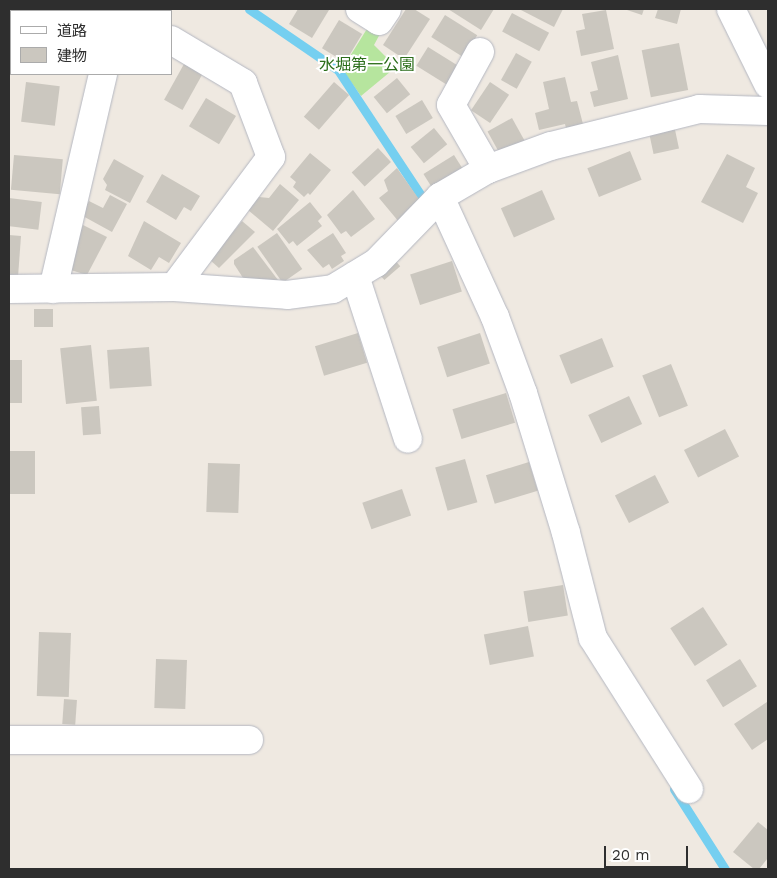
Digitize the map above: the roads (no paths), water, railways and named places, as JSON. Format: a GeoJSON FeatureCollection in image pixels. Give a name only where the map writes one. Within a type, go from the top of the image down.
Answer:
{"type":"FeatureCollection","features":[{"type":"Feature","properties":{"kind":"street"},"geometry":{"type":"LineString","coordinates":[[360,9],[380,21],[387,9]]}},
{"type":"Feature","properties":{"kind":"street"},"geometry":{"type":"LineString","coordinates":[[731,9],[768,84]]}},
{"type":"Feature","properties":{"kind":"street"},"geometry":{"type":"LineString","coordinates":[[172,41],[243,83],[271,157],[174,287]]}},
{"type":"Feature","properties":{"kind":"street"},"geometry":{"type":"LineString","coordinates":[[480,52],[451,105],[488,169]]}},
{"type":"Feature","properties":{"kind":"street"},"geometry":{"type":"LineString","coordinates":[[53,289],[103,75]]}},
{"type":"Feature","properties":{"kind":"street"},"geometry":{"type":"LineString","coordinates":[[9,289],[174,287],[287,294],[333,288],[376,263],[440,197],[488,169],[551,146],[699,109],[768,111]]}},
{"type":"Feature","properties":{"kind":"street"},"geometry":{"type":"LineString","coordinates":[[440,197],[495,317],[523,393],[566,533],[593,638],[689,789]]}},
{"type":"Feature","properties":{"kind":"street"},"geometry":{"type":"LineString","coordinates":[[355,276],[408,439]]}},
{"type":"Feature","properties":{"kind":"street"},"geometry":{"type":"LineString","coordinates":[[9,740],[249,740]]}},
{"type":"Feature","properties":{"kind":"waterway"},"geometry":{"type":"LineString","coordinates":[[249,9],[338,70],[428,206]]}},
{"type":"Feature","properties":{"kind":"waterway"},"geometry":{"type":"LineString","coordinates":[[674,789],[725,869]]}},
{"type":"Feature","properties":{"kind":"park label","name":"水堀第一公園"},"geometry":{"type":"Point","coordinates":[367,65]}}]}
